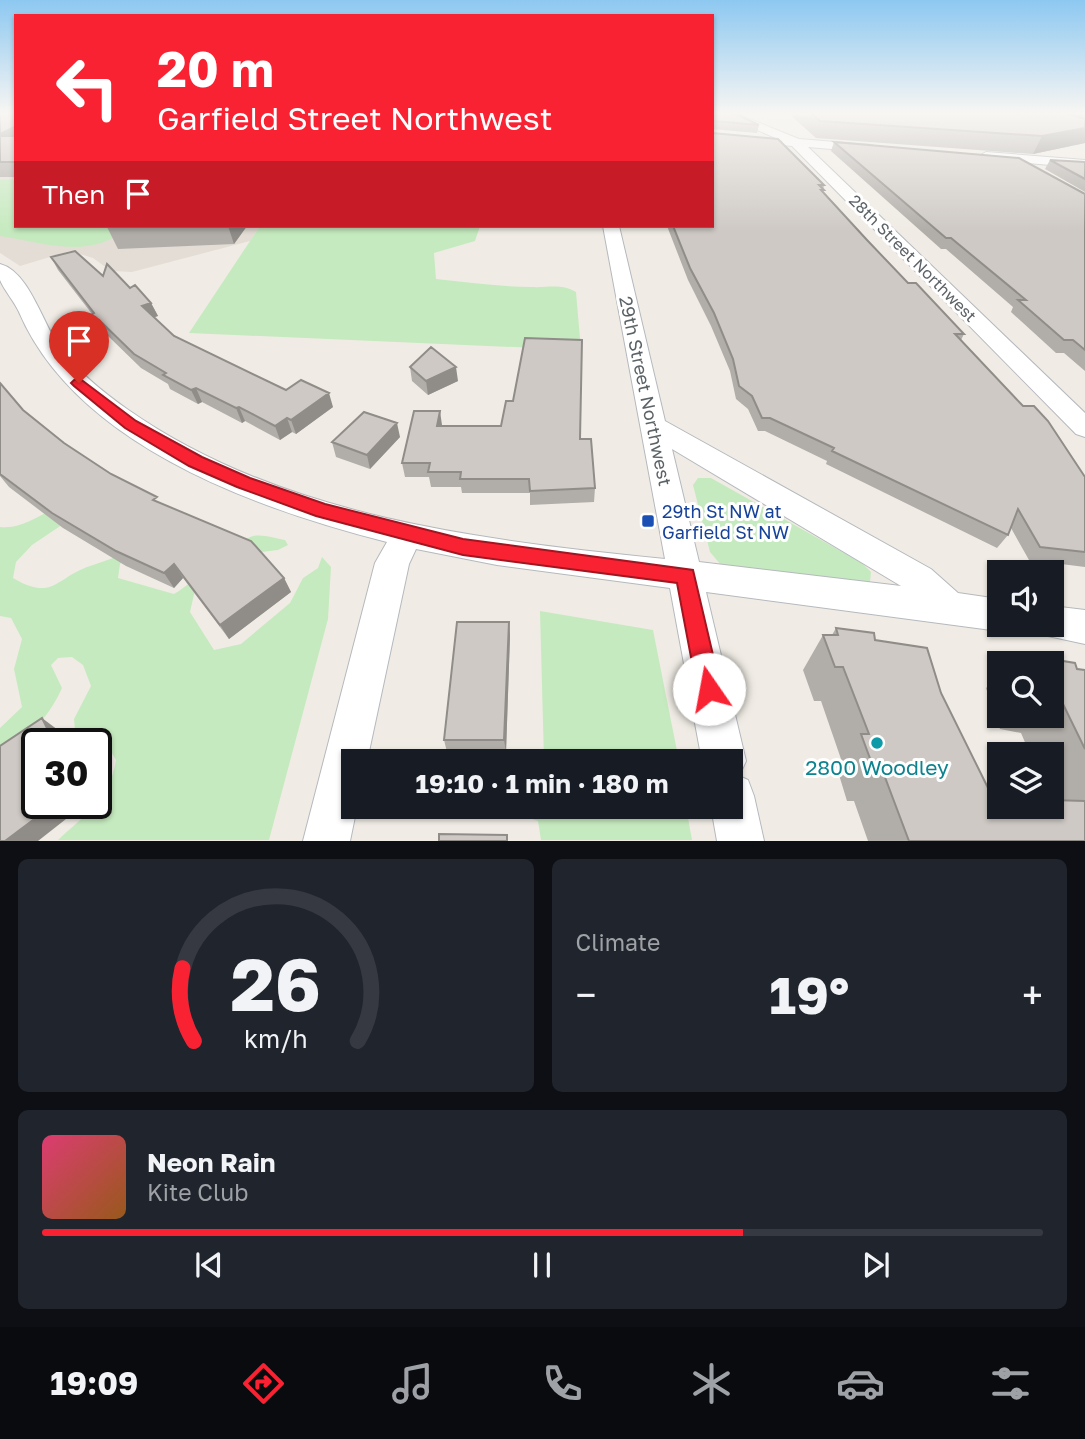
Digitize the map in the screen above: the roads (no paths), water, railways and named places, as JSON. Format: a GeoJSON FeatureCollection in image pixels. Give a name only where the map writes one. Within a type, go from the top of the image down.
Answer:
{"type":"FeatureCollection","features":[{"type":"Feature","properties":{"kind":"street","name":"28th Street Northwest"},"geometry":{"type":"LineString","coordinates":[[805,152],[1085,428]]}},
{"type":"Feature","properties":{"kind":"street"},"geometry":{"type":"LineString","coordinates":[[966,155],[1085,164]]}},
{"type":"Feature","properties":{"kind":"street"},"geometry":{"type":"LineString","coordinates":[[1010,158],[1036,173]]}},
{"type":"Feature","properties":{"kind":"street","name":"29th Street Northwest"},"geometry":{"type":"LineString","coordinates":[[611,228],[722,749]]}},
{"type":"Feature","properties":{"kind":"street"},"geometry":{"type":"LineString","coordinates":[[4,279],[55,357],[101,403],[131,425],[195,462],[244,483],[323,510],[463,547],[987,613]]}},
{"type":"Feature","properties":{"kind":"street"},"geometry":{"type":"LineString","coordinates":[[654,426],[913,576],[942,598],[949,608]]}},
{"type":"Feature","properties":{"kind":"street"},"geometry":{"type":"LineString","coordinates":[[326,841],[392,563],[408,534]]}},
{"type":"Feature","properties":{"kind":"street"},"geometry":{"type":"LineString","coordinates":[[1064,623],[1085,626]]}},
{"type":"Feature","properties":{"kind":"street"},"geometry":{"type":"LineString","coordinates":[[737,819],[741,841]]}},
{"type":"Feature","properties":{"kind":"place","name":"29th St NW at Garfield St NW"},"geometry":{"type":"Point","coordinates":[648,521]}},
{"type":"Feature","properties":{"kind":"place","name":"2800 Woodley"},"geometry":{"type":"Point","coordinates":[877,743]}}]}
